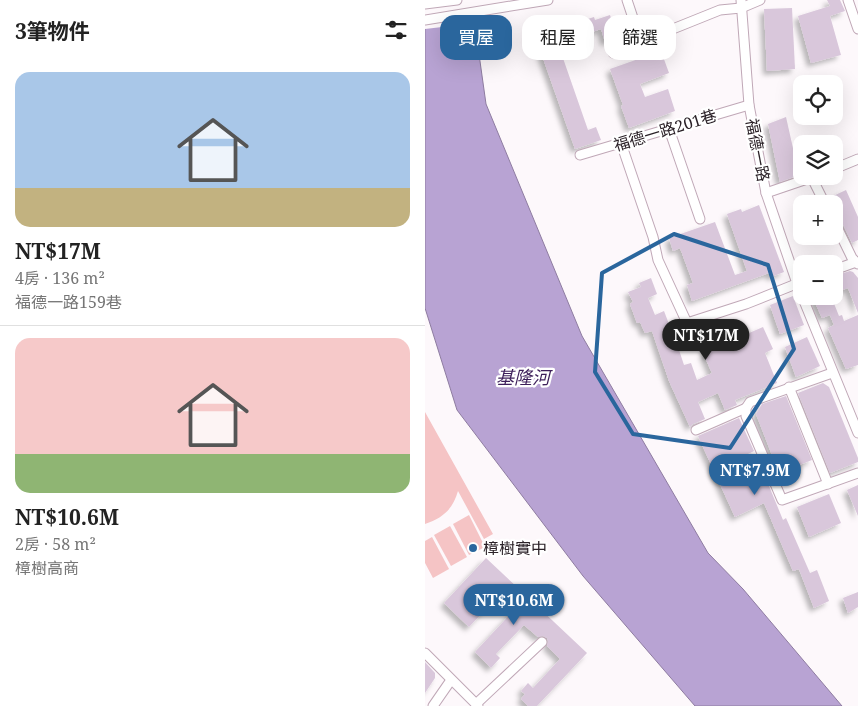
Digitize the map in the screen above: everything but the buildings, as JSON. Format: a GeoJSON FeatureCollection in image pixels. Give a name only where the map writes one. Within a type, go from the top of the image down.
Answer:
{"type":"FeatureCollection","features":[{"type":"Feature","properties":{"kind":"street"},"geometry":{"type":"LineString","coordinates":[[425,4],[457,0]]}},
{"type":"Feature","properties":{"kind":"street"},"geometry":{"type":"LineString","coordinates":[[425,20],[546,0]]}},
{"type":"Feature","properties":{"kind":"street"},"geometry":{"type":"LineString","coordinates":[[627,0],[632,15]]}},
{"type":"Feature","properties":{"kind":"street"},"geometry":{"type":"LineString","coordinates":[[676,28],[720,10],[760,0]]}},
{"type":"Feature","properties":{"kind":"street"},"geometry":{"type":"LineString","coordinates":[[848,0],[858,29]]}},
{"type":"Feature","properties":{"kind":"street","name":"福德一路"},"geometry":{"type":"LineString","coordinates":[[741,4],[749,104],[766,193],[793,267]]}},
{"type":"Feature","properties":{"kind":"street","name":"福德一路201巷"},"geometry":{"type":"LineString","coordinates":[[580,155],[749,104]]}},
{"type":"Feature","properties":{"kind":"street"},"geometry":{"type":"LineString","coordinates":[[669,128],[701,219]]}},
{"type":"Feature","properties":{"kind":"street"},"geometry":{"type":"LineString","coordinates":[[621,143],[653,237],[658,260],[687,323],[746,304],[793,285]]}},
{"type":"Feature","properties":{"kind":"street"},"geometry":{"type":"LineString","coordinates":[[843,165],[858,159]]}},
{"type":"Feature","properties":{"kind":"street"},"geometry":{"type":"LineString","coordinates":[[766,193],[793,184]]}},
{"type":"Feature","properties":{"kind":"street"},"geometry":{"type":"LineString","coordinates":[[843,240],[852,258],[857,263],[843,267]]}},
{"type":"Feature","properties":{"kind":"street","name":"福德一路"},"geometry":{"type":"LineString","coordinates":[[805,305],[858,433]]}},
{"type":"Feature","properties":{"kind":"street"},"geometry":{"type":"LineString","coordinates":[[696,430],[746,408],[751,402],[833,373]]}},
{"type":"Feature","properties":{"kind":"street"},"geometry":{"type":"LineString","coordinates":[[789,387],[828,484]]}},
{"type":"Feature","properties":{"kind":"street"},"geometry":{"type":"LineString","coordinates":[[746,408],[746,416],[782,500],[858,473]]}},
{"type":"Feature","properties":{"kind":"street"},"geometry":{"type":"LineString","coordinates":[[425,653],[477,705],[542,642]]}},
{"type":"Feature","properties":{"kind":"street"},"geometry":{"type":"LineString","coordinates":[[433,706],[451,680]]}},
{"type":"Feature","properties":{"kind":"highlighted area"},"geometry":{"type":"Polygon","coordinates":[[[674,234],[768,265],[794,349],[730,448],[633,434],[595,372],[602,273],[674,234]]]}},
{"type":"Feature","properties":{"kind":"shaded area"},"geometry":{"type":"Polygon","coordinates":[[[425,412],[493,534],[484,539],[458,491],[450,508],[442,516],[425,524],[425,412]]]}},
{"type":"Feature","properties":{"kind":"shaded area"},"geometry":{"type":"Polygon","coordinates":[[[469,515],[485,547],[469,555],[453,524],[469,515]]]}},
{"type":"Feature","properties":{"kind":"shaded area"},"geometry":{"type":"Polygon","coordinates":[[[450,526],[467,557],[451,566],[434,535],[450,526]]]}},
{"type":"Feature","properties":{"kind":"shaded area"},"geometry":{"type":"Polygon","coordinates":[[[432,537],[449,569],[433,578],[425,563],[425,541],[432,537]]]}},
{"type":"Feature","properties":{"kind":"water","name":"基隆河"},"geometry":{"type":"Polygon","coordinates":[[[425,0],[488,0],[484,15],[440,15],[440,60],[480,60],[486,104],[582,336],[708,553],[743,589],[842,706],[695,706],[583,576],[457,410],[425,308],[425,0]]]}},
{"type":"Feature","properties":{"kind":"pier"},"geometry":{"type":"Polygon","coordinates":[[[425,0],[491,0],[487,15],[440,15],[440,27],[425,29],[425,0]]]}},
{"type":"Feature","properties":{"kind":"place","name":"樟樹實中"},"geometry":{"type":"Point","coordinates":[473,548]}}]}
